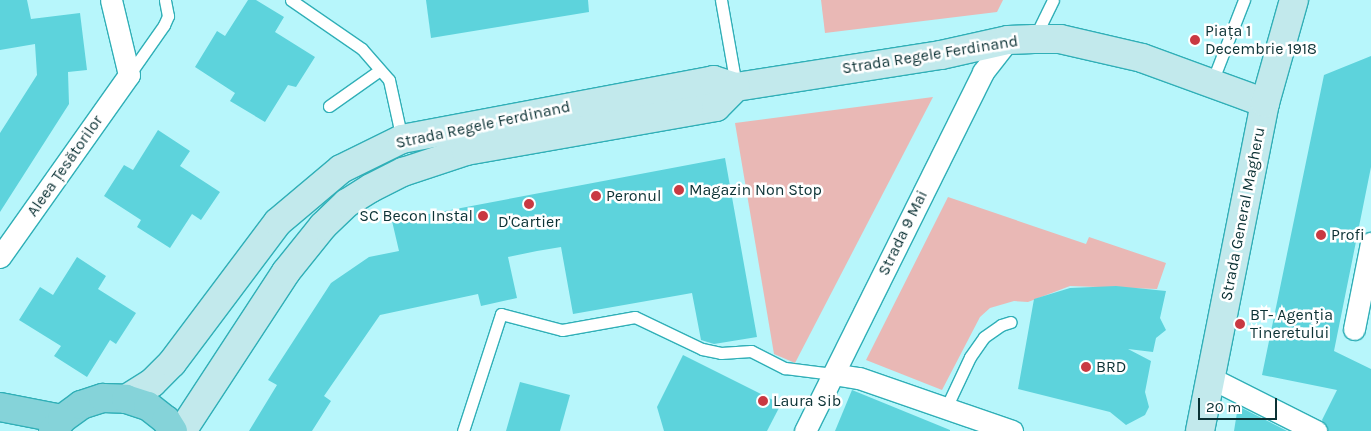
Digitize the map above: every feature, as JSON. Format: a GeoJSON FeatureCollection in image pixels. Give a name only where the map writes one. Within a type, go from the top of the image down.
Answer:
{"type":"FeatureCollection","features":[{"type":"Feature","properties":{"kind":"main road"},"geometry":{"type":"LineString","coordinates":[[7,405],[58,425],[81,405],[103,398],[126,399],[148,406],[166,420],[173,431]]}},
{"type":"Feature","properties":{"kind":"street"},"geometry":{"type":"LineString","coordinates":[[111,0],[129,75]]}},
{"type":"Feature","properties":{"kind":"street","name":"Strada General Magheru"},"geometry":{"type":"LineString","coordinates":[[1200,431],[1265,103],[1294,0]]}},
{"type":"Feature","properties":{"kind":"street","name":"Strada Regele Ferdinand"},"geometry":{"type":"LineString","coordinates":[[126,399],[152,383],[172,363],[278,222],[341,169],[402,139],[713,80],[736,87],[941,55],[1021,39],[1060,39],[1109,49],[1212,82],[1265,103]]}},
{"type":"Feature","properties":{"kind":"street","name":"Strada 9 Mai"},"geometry":{"type":"LineString","coordinates":[[805,431],[983,72],[1021,39]]}},
{"type":"Feature","properties":{"kind":"street","name":"Aleea Țesătorilor"},"geometry":{"type":"LineString","coordinates":[[0,257],[129,75]]}},
{"type":"Feature","properties":{"kind":"street","name":"Strada Regele Ferdinand"},"geometry":{"type":"LineString","coordinates":[[182,431],[286,272],[323,226],[347,203],[402,172],[466,151],[716,108],[736,87]]}},
{"type":"Feature","properties":{"kind":"street"},"geometry":{"type":"LineString","coordinates":[[1354,329],[1371,243]]}},
{"type":"Feature","properties":{"kind":"street"},"geometry":{"type":"LineString","coordinates":[[833,374],[859,378],[1012,431]]}},
{"type":"Feature","properties":{"kind":"street"},"geometry":{"type":"LineString","coordinates":[[1211,378],[1316,431]]}},
{"type":"Feature","properties":{"kind":"lane","name":"Aleea Țesătorilor"},"geometry":{"type":"LineString","coordinates":[[129,75],[164,25],[168,16],[165,0]]}},
{"type":"Feature","properties":{"kind":"lane"},"geometry":{"type":"LineString","coordinates":[[291,0],[362,49],[389,80],[402,139]]}},
{"type":"Feature","properties":{"kind":"lane"},"geometry":{"type":"LineString","coordinates":[[721,0],[736,87]]}},
{"type":"Feature","properties":{"kind":"lane"},"geometry":{"type":"LineString","coordinates":[[1021,39],[1053,0]]}},
{"type":"Feature","properties":{"kind":"lane"},"geometry":{"type":"LineString","coordinates":[[1212,82],[1244,0]]}},
{"type":"Feature","properties":{"kind":"lane"},"geometry":{"type":"LineString","coordinates":[[329,106],[380,70]]}},
{"type":"Feature","properties":{"kind":"lane"},"geometry":{"type":"LineString","coordinates":[[463,431],[501,314],[562,330],[635,317],[702,349],[721,353],[751,351],[785,368],[833,374]]}},
{"type":"Feature","properties":{"kind":"lane"},"geometry":{"type":"LineString","coordinates":[[946,408],[970,357],[984,337],[1001,325],[1010,322]]}},
{"type":"Feature","properties":{"kind":"shaded area"},"geometry":{"type":"Polygon","coordinates":[[[821,0],[1003,0],[997,12],[825,33],[821,0]]]}},
{"type":"Feature","properties":{"kind":"shaded area"},"geometry":{"type":"Polygon","coordinates":[[[933,97],[795,363],[774,354],[735,123],[933,97]]]}},
{"type":"Feature","properties":{"kind":"shaded area"},"geometry":{"type":"Polygon","coordinates":[[[948,197],[1086,244],[1089,237],[1166,263],[1157,289],[1070,286],[1028,302],[1014,301],[990,308],[980,317],[942,390],[866,360],[948,197]]]}},
{"type":"Feature","properties":{"kind":"building"},"geometry":{"type":"Polygon","coordinates":[[[0,0],[27,0],[31,19],[80,13],[87,70],[68,72],[69,104],[0,212],[0,133],[37,75],[35,44],[0,50],[0,0]]]}},
{"type":"Feature","properties":{"kind":"building"},"geometry":{"type":"Polygon","coordinates":[[[248,0],[256,0],[284,17],[275,32],[315,57],[296,87],[288,85],[265,122],[230,101],[235,93],[195,67],[217,31],[225,36],[248,0]]]}},
{"type":"Feature","properties":{"kind":"building"},"geometry":{"type":"Polygon","coordinates":[[[426,0],[588,0],[589,12],[431,38],[426,0]]]}},
{"type":"Feature","properties":{"kind":"building"},"geometry":{"type":"Polygon","coordinates":[[[1371,56],[1371,167],[1334,351],[1371,369],[1371,431],[1328,431],[1322,420],[1337,390],[1262,375],[1324,75],[1371,56]]]}},
{"type":"Feature","properties":{"kind":"building"},"geometry":{"type":"Polygon","coordinates":[[[158,130],[190,151],[180,166],[220,192],[201,220],[192,214],[170,248],[137,227],[141,220],[104,196],[124,165],[133,170],[158,130]]]}},
{"type":"Feature","properties":{"kind":"building"},"geometry":{"type":"Polygon","coordinates":[[[725,158],[757,337],[714,344],[701,340],[692,293],[573,314],[561,247],[537,251],[508,257],[517,298],[481,306],[478,294],[380,315],[324,396],[331,401],[312,431],[249,431],[277,385],[268,380],[331,283],[369,257],[399,251],[392,221],[725,158]]]}},
{"type":"Feature","properties":{"kind":"building"},"geometry":{"type":"Polygon","coordinates":[[[77,257],[106,276],[98,289],[136,313],[116,344],[110,340],[87,377],[54,356],[61,346],[19,320],[40,287],[53,295],[77,257]]]}},
{"type":"Feature","properties":{"kind":"building","name":"BRD"},"geometry":{"type":"Polygon","coordinates":[[[1116,286],[1166,291],[1160,318],[1166,330],[1156,338],[1153,352],[1128,349],[1151,361],[1145,392],[1149,407],[1145,415],[1126,425],[1110,412],[1018,389],[1034,299],[1070,288],[1116,286]]]}},
{"type":"Feature","properties":{"kind":"building"},"geometry":{"type":"Polygon","coordinates":[[[683,355],[781,404],[767,431],[664,431],[657,407],[683,355]]]}},
{"type":"Feature","properties":{"kind":"building"},"geometry":{"type":"Polygon","coordinates":[[[520,382],[570,395],[560,431],[506,431],[520,382]]]}},
{"type":"Feature","properties":{"kind":"building"},"geometry":{"type":"Polygon","coordinates":[[[852,390],[950,430],[950,431],[835,431],[852,390]]]}},
{"type":"Feature","properties":{"kind":"building"},"geometry":{"type":"Polygon","coordinates":[[[1238,406],[1287,431],[1234,431],[1238,406]]]}},
{"type":"Feature","properties":{"kind":"place","name":"Piața 1 Decembrie 1918"},"geometry":{"type":"Point","coordinates":[1195,40]}},
{"type":"Feature","properties":{"kind":"place","name":"Magazin Non Stop"},"geometry":{"type":"Point","coordinates":[679,190]}},
{"type":"Feature","properties":{"kind":"place","name":"Peronul"},"geometry":{"type":"Point","coordinates":[596,196]}},
{"type":"Feature","properties":{"kind":"place","name":"D'Cartier"},"geometry":{"type":"Point","coordinates":[529,204]}},
{"type":"Feature","properties":{"kind":"place","name":"SC Becon Instal"},"geometry":{"type":"Point","coordinates":[483,216]}},
{"type":"Feature","properties":{"kind":"place","name":"Profi"},"geometry":{"type":"Point","coordinates":[1321,235]}},
{"type":"Feature","properties":{"kind":"place","name":"BT- Agenția Tineretului"},"geometry":{"type":"Point","coordinates":[1240,324]}},
{"type":"Feature","properties":{"kind":"place","name":"BRD"},"geometry":{"type":"Point","coordinates":[1086,367]}},
{"type":"Feature","properties":{"kind":"place","name":"Laura Sib"},"geometry":{"type":"Point","coordinates":[763,401]}}]}
